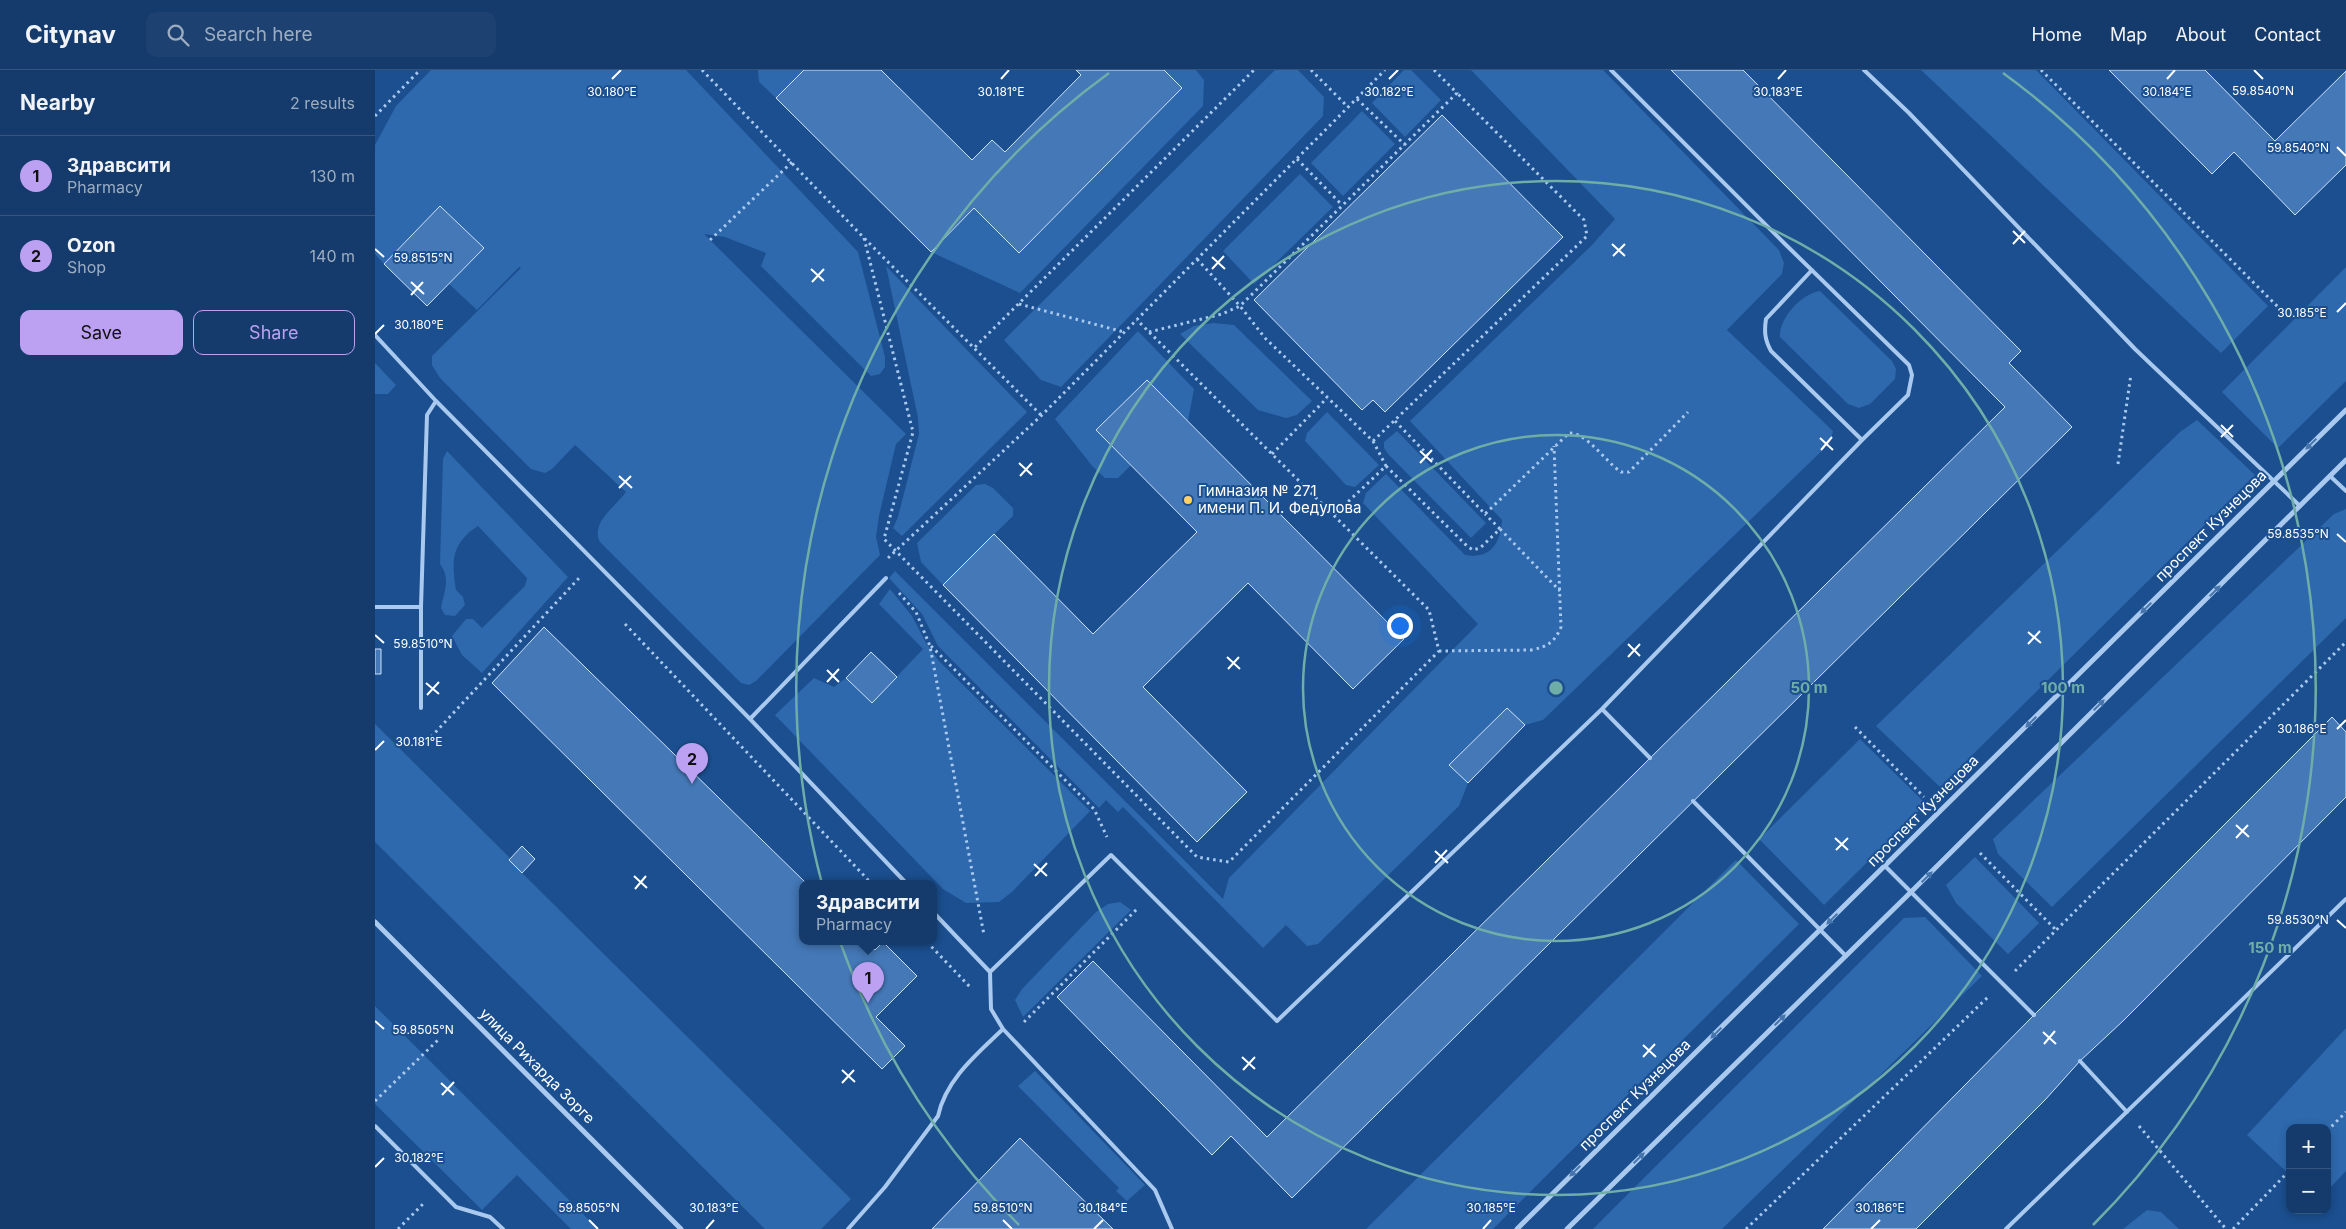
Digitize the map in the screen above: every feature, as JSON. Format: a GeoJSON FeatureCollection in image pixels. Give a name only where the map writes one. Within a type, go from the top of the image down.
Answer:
{"type":"FeatureCollection","features":[{"type":"Feature","properties":{"kind":"street","name":"проспект Кузнецова"},"geometry":{"type":"LineString","coordinates":[[1517,1229],[2346,410]]}},
{"type":"Feature","properties":{"kind":"street"},"geometry":{"type":"LineString","coordinates":[[1567,1229],[1911,892],[2346,460]]}},
{"type":"Feature","properties":{"kind":"street","name":"улица Рихарда Зорге"},"geometry":{"type":"LineString","coordinates":[[375,922],[681,1229]]}},
{"type":"Feature","properties":{"kind":"lane"},"geometry":{"type":"LineString","coordinates":[[990,972],[1111,855],[1277,1021],[1602,709],[1862,440],[1908,395],[1912,375],[1909,365],[1611,70]]}},
{"type":"Feature","properties":{"kind":"lane"},"geometry":{"type":"LineString","coordinates":[[1864,70],[1909,113],[2135,348],[2300,506]]}},
{"type":"Feature","properties":{"kind":"lane"},"geometry":{"type":"LineString","coordinates":[[1812,270],[1766,319],[1764,330],[1766,341],[1771,350],[1862,440]]}},
{"type":"Feature","properties":{"kind":"lane"},"geometry":{"type":"LineString","coordinates":[[375,334],[436,401],[750,719],[903,880]]}},
{"type":"Feature","properties":{"kind":"lane"},"geometry":{"type":"LineString","coordinates":[[421,708],[421,607],[427,415],[436,401]]}},
{"type":"Feature","properties":{"kind":"lane"},"geometry":{"type":"LineString","coordinates":[[2330,476],[2346,491]]}},
{"type":"Feature","properties":{"kind":"lane"},"geometry":{"type":"LineString","coordinates":[[750,719],[886,578]]}},
{"type":"Feature","properties":{"kind":"lane"},"geometry":{"type":"LineString","coordinates":[[375,607],[421,607]]}},
{"type":"Feature","properties":{"kind":"lane"},"geometry":{"type":"LineString","coordinates":[[1602,709],[1650,758]]}},
{"type":"Feature","properties":{"kind":"lane"},"geometry":{"type":"LineString","coordinates":[[1693,801],[1845,956]]}},
{"type":"Feature","properties":{"kind":"lane"},"geometry":{"type":"LineString","coordinates":[[1886,866],[2034,1014]]}},
{"type":"Feature","properties":{"kind":"lane"},"geometry":{"type":"LineString","coordinates":[[2006,1229],[2346,898]]}},
{"type":"Feature","properties":{"kind":"lane"},"geometry":{"type":"LineString","coordinates":[[937,916],[990,972],[991,1009],[1009,1036],[1155,1190],[1172,1229]]}},
{"type":"Feature","properties":{"kind":"lane"},"geometry":{"type":"LineString","coordinates":[[848,1229],[885,1187],[938,1116],[940,1106],[959,1071],[1003,1028]]}},
{"type":"Feature","properties":{"kind":"lane"},"geometry":{"type":"LineString","coordinates":[[2080,1061],[2127,1112]]}},
{"type":"Feature","properties":{"kind":"lane"},"geometry":{"type":"LineString","coordinates":[[375,1126],[456,1208],[490,1217],[503,1229]]}},
{"type":"Feature","properties":{"kind":"path"},"geometry":{"type":"LineString","coordinates":[[375,116],[420,70]]}},
{"type":"Feature","properties":{"kind":"path"},"geometry":{"type":"LineString","coordinates":[[702,70],[864,238],[1042,415]]}},
{"type":"Feature","properties":{"kind":"path"},"geometry":{"type":"LineString","coordinates":[[975,347],[1254,70]]}},
{"type":"Feature","properties":{"kind":"path"},"geometry":{"type":"LineString","coordinates":[[1311,70],[1348,108]]}},
{"type":"Feature","properties":{"kind":"path"},"geometry":{"type":"LineString","coordinates":[[990,972],[930,646],[916,612],[886,578],[886,561],[1042,415],[1385,70]]}},
{"type":"Feature","properties":{"kind":"path"},"geometry":{"type":"LineString","coordinates":[[1373,441],[1587,236],[1584,220],[1434,70]]}},
{"type":"Feature","properties":{"kind":"path"},"geometry":{"type":"LineString","coordinates":[[2041,70],[2278,307]]}},
{"type":"Feature","properties":{"kind":"path"},"geometry":{"type":"LineString","coordinates":[[1149,332],[1222,314],[1240,306],[1457,93]]}},
{"type":"Feature","properties":{"kind":"path"},"geometry":{"type":"LineString","coordinates":[[1357,99],[1405,144]]}},
{"type":"Feature","properties":{"kind":"path"},"geometry":{"type":"LineString","coordinates":[[1297,159],[1342,206]]}},
{"type":"Feature","properties":{"kind":"path"},"geometry":{"type":"LineString","coordinates":[[711,240],[792,162]]}},
{"type":"Feature","properties":{"kind":"path"},"geometry":{"type":"LineString","coordinates":[[864,238],[913,432],[884,539],[1197,857],[1229,862],[1439,651],[1531,650],[1545,648],[1557,638],[1561,627],[1554,446]]}},
{"type":"Feature","properties":{"kind":"path"},"geometry":{"type":"LineString","coordinates":[[1197,259],[1240,306],[1265,338],[1373,441],[1385,466],[1467,546],[1473,550],[1480,548],[1500,529]]}},
{"type":"Feature","properties":{"kind":"path"},"geometry":{"type":"LineString","coordinates":[[1019,304],[1124,332]]}},
{"type":"Feature","properties":{"kind":"path"},"geometry":{"type":"LineString","coordinates":[[1137,320],[1429,610],[1439,651]]}},
{"type":"Feature","properties":{"kind":"path"},"geometry":{"type":"LineString","coordinates":[[2118,464],[2135,348]]}},
{"type":"Feature","properties":{"kind":"path"},"geometry":{"type":"LineString","coordinates":[[1272,454],[1327,398]]}},
{"type":"Feature","properties":{"kind":"path"},"geometry":{"type":"LineString","coordinates":[[1485,514],[1569,433],[1575,432],[1585,439],[1612,466],[1621,472],[1629,472],[1688,412]]}},
{"type":"Feature","properties":{"kind":"path"},"geometry":{"type":"LineString","coordinates":[[1395,421],[1560,591]]}},
{"type":"Feature","properties":{"kind":"path"},"geometry":{"type":"LineString","coordinates":[[1334,515],[1385,466]]}},
{"type":"Feature","properties":{"kind":"path"},"geometry":{"type":"LineString","coordinates":[[431,737],[580,577]]}},
{"type":"Feature","properties":{"kind":"path"},"geometry":{"type":"LineString","coordinates":[[1746,1229],[2057,931],[2346,642]]}},
{"type":"Feature","properties":{"kind":"path"},"geometry":{"type":"LineString","coordinates":[[930,646],[1094,809],[1108,839],[1111,855]]}},
{"type":"Feature","properties":{"kind":"path"},"geometry":{"type":"LineString","coordinates":[[1855,727],[1924,797]]}},
{"type":"Feature","properties":{"kind":"path"},"geometry":{"type":"LineString","coordinates":[[1980,854],[2057,931]]}},
{"type":"Feature","properties":{"kind":"path"},"geometry":{"type":"LineString","coordinates":[[1009,1036],[1151,894]]}},
{"type":"Feature","properties":{"kind":"path"},"geometry":{"type":"LineString","coordinates":[[930,945],[991,1009]]}},
{"type":"Feature","properties":{"kind":"path"},"geometry":{"type":"LineString","coordinates":[[375,1102],[439,1039]]}},
{"type":"Feature","properties":{"kind":"path"},"geometry":{"type":"LineString","coordinates":[[2127,1112],[2226,1229]]}},
{"type":"Feature","properties":{"kind":"path"},"geometry":{"type":"LineString","coordinates":[[2331,1128],[2346,1112]]}},
{"type":"Feature","properties":{"kind":"path"},"geometry":{"type":"LineString","coordinates":[[2233,1229],[2286,1174]]}},
{"type":"Feature","properties":{"kind":"path"},"geometry":{"type":"LineString","coordinates":[[398,1229],[438,1189]]}},
{"type":"Feature","properties":{"kind":"shaded area"},"geometry":{"type":"Polygon","coordinates":[[[431,70],[686,70],[858,252],[885,357],[885,367],[880,374],[871,376],[761,266],[766,253],[725,237],[704,234],[906,434],[896,444],[879,516],[876,537],[880,555],[756,681],[749,685],[741,683],[600,542],[598,528],[601,522],[626,492],[575,445],[552,469],[545,473],[531,469],[440,378],[432,365],[432,356],[521,268],[519,267],[477,310],[449,284],[483,248],[440,206],[384,264],[375,254],[375,145],[396,106],[431,70]]]}},
{"type":"Feature","properties":{"kind":"shaded area"},"geometry":{"type":"Polygon","coordinates":[[[758,70],[804,70],[776,98],[759,82],[758,70]]]}},
{"type":"Feature","properties":{"kind":"shaded area"},"geometry":{"type":"Polygon","coordinates":[[[1164,70],[1196,70],[1204,80],[1203,106],[1020,293],[931,252],[974,208],[1019,253],[1182,88],[1164,70]]]}},
{"type":"Feature","properties":{"kind":"shaded area"},"geometry":{"type":"Polygon","coordinates":[[[1275,70],[1298,70],[1324,97],[1323,116],[1061,387],[1041,380],[1004,340],[1275,70]]]}},
{"type":"Feature","properties":{"kind":"shaded area"},"geometry":{"type":"Polygon","coordinates":[[[1404,70],[1411,70],[1441,100],[1405,137],[1372,103],[1404,70]]]}},
{"type":"Feature","properties":{"kind":"shaded area"},"geometry":{"type":"Polygon","coordinates":[[[1471,70],[1603,70],[1779,250],[1784,263],[1782,274],[1727,330],[1833,431],[1830,443],[1543,720],[1525,725],[1507,708],[1468,783],[1459,806],[1318,944],[1307,946],[1286,925],[1263,948],[1123,807],[1118,812],[1106,800],[1099,808],[938,646],[922,614],[889,578],[895,571],[1223,899],[1229,878],[1478,624],[1363,503],[1366,493],[1386,474],[1465,555],[1481,555],[1493,548],[1499,536],[1502,520],[1410,421],[1592,245],[1615,219],[1471,70]]]}},
{"type":"Feature","properties":{"kind":"shaded area"},"geometry":{"type":"Polygon","coordinates":[[[1921,70],[2036,70],[2268,306],[2221,353],[1921,70]]]}},
{"type":"Feature","properties":{"kind":"shaded area"},"geometry":{"type":"Polygon","coordinates":[[[1362,111],[1395,144],[1343,196],[1311,163],[1362,111]]]}},
{"type":"Feature","properties":{"kind":"shaded area"},"geometry":{"type":"Polygon","coordinates":[[[1300,174],[1333,207],[1254,284],[1223,251],[1300,174]]]}},
{"type":"Feature","properties":{"kind":"shaded area"},"geometry":{"type":"Polygon","coordinates":[[[886,266],[1027,412],[902,536],[893,528],[898,517],[919,434],[918,418],[886,266]]]}},
{"type":"Feature","properties":{"kind":"shaded area"},"geometry":{"type":"Polygon","coordinates":[[[2346,267],[2346,381],[2278,448],[2222,392],[2346,267]]]}},
{"type":"Feature","properties":{"kind":"shaded area"},"geometry":{"type":"Polygon","coordinates":[[[1820,291],[1892,361],[1896,369],[1895,379],[1870,404],[1859,408],[1848,404],[1780,337],[1783,322],[1793,308],[1806,297],[1820,291]]]}},
{"type":"Feature","properties":{"kind":"shaded area"},"geometry":{"type":"Polygon","coordinates":[[[1214,323],[1234,325],[1312,401],[1297,415],[1286,418],[1258,410],[1180,334],[1194,326],[1214,323]]]}},
{"type":"Feature","properties":{"kind":"shaded area"},"geometry":{"type":"Polygon","coordinates":[[[1138,331],[1194,389],[1188,421],[1147,380],[1096,430],[1131,465],[1118,478],[1105,478],[1093,467],[1055,419],[1138,331]]]}},
{"type":"Feature","properties":{"kind":"shaded area"},"geometry":{"type":"Polygon","coordinates":[[[375,363],[396,385],[388,394],[375,394],[375,363]]]}},
{"type":"Feature","properties":{"kind":"shaded area"},"geometry":{"type":"Polygon","coordinates":[[[1327,412],[1379,465],[1355,487],[1346,485],[1305,441],[1307,433],[1327,412]]]}},
{"type":"Feature","properties":{"kind":"shaded area"},"geometry":{"type":"Polygon","coordinates":[[[2197,420],[2255,475],[1940,787],[1876,726],[2180,432],[2197,420]]]}},
{"type":"Feature","properties":{"kind":"shaded area"},"geometry":{"type":"Polygon","coordinates":[[[1397,431],[1486,523],[1471,538],[1388,454],[1384,448],[1384,442],[1397,431]]]}},
{"type":"Feature","properties":{"kind":"shaded area"},"geometry":{"type":"Polygon","coordinates":[[[447,451],[568,577],[482,673],[462,655],[452,636],[466,619],[473,619],[482,628],[525,586],[527,578],[478,526],[463,539],[455,553],[456,590],[463,597],[465,605],[455,616],[445,615],[441,608],[446,580],[440,564],[443,459],[447,451]]]}},
{"type":"Feature","properties":{"kind":"shaded area"},"geometry":{"type":"Polygon","coordinates":[[[985,484],[993,488],[1013,508],[1013,516],[943,585],[921,562],[917,543],[976,485],[985,484]]]}},
{"type":"Feature","properties":{"kind":"shaded area"},"geometry":{"type":"Polygon","coordinates":[[[2346,509],[2346,618],[2052,907],[1998,854],[1993,839],[2334,514],[2346,509]]]}},
{"type":"Feature","properties":{"kind":"shaded area"},"geometry":{"type":"Polygon","coordinates":[[[890,589],[912,616],[926,643],[939,661],[1090,811],[1012,892],[999,902],[966,903],[943,889],[937,883],[937,880],[934,880],[775,715],[814,678],[834,687],[846,678],[872,703],[923,649],[879,604],[890,589]]]}},
{"type":"Feature","properties":{"kind":"shaded area"},"geometry":{"type":"Polygon","coordinates":[[[375,724],[510,858],[509,860],[851,1199],[821,1229],[765,1229],[375,842],[375,724]]]}},
{"type":"Feature","properties":{"kind":"shaded area"},"geometry":{"type":"Polygon","coordinates":[[[1860,739],[1926,804],[1824,905],[1759,839],[1860,739]]]}},
{"type":"Feature","properties":{"kind":"shaded area"},"geometry":{"type":"Polygon","coordinates":[[[1975,857],[2039,923],[2008,954],[1956,903],[1946,885],[1975,857]]]}},
{"type":"Feature","properties":{"kind":"shaded area"},"geometry":{"type":"Polygon","coordinates":[[[1736,860],[1799,924],[1493,1229],[1366,1229],[1736,860]]]}},
{"type":"Feature","properties":{"kind":"shaded area"},"geometry":{"type":"Polygon","coordinates":[[[1120,902],[1131,910],[1023,1017],[1015,1000],[1022,989],[1096,912],[1108,904],[1120,902]]]}},
{"type":"Feature","properties":{"kind":"shaded area"},"geometry":{"type":"Polygon","coordinates":[[[1925,917],[1982,976],[1722,1229],[1593,1229],[1904,918],[1925,917]]]}},
{"type":"Feature","properties":{"kind":"shaded area"},"geometry":{"type":"Polygon","coordinates":[[[375,1006],[598,1229],[571,1229],[517,1175],[482,1210],[375,1104],[375,1006]]]}},
{"type":"Feature","properties":{"kind":"shaded area"},"geometry":{"type":"Polygon","coordinates":[[[2346,1028],[2346,1171],[2331,1187],[2331,1124],[2286,1124],[2286,1171],[2247,1135],[2346,1028]]]}},
{"type":"Feature","properties":{"kind":"shaded area"},"geometry":{"type":"Polygon","coordinates":[[[1035,1071],[1145,1185],[1127,1201],[1116,1191],[1119,1188],[1018,1086],[1035,1071]]]}},
{"type":"Feature","properties":{"kind":"shaded area"},"geometry":{"type":"Polygon","coordinates":[[[2147,1210],[2161,1212],[2179,1229],[2123,1229],[2147,1210]]]}},
{"type":"Feature","properties":{"kind":"building"},"geometry":{"type":"Polygon","coordinates":[[[804,70],[881,70],[972,160],[992,140],[1005,152],[1081,75],[1076,70],[1164,70],[1182,88],[1019,253],[974,208],[931,252],[776,98],[804,70]]]}},
{"type":"Feature","properties":{"kind":"building"},"geometry":{"type":"Polygon","coordinates":[[[1671,70],[1743,70],[2021,351],[2009,363],[2072,427],[1292,1198],[1231,1136],[1212,1155],[1057,997],[1093,961],[1267,1137],[2005,407],[1671,70]]]}},
{"type":"Feature","properties":{"kind":"building"},"geometry":{"type":"Polygon","coordinates":[[[2109,70],[2205,70],[2275,141],[2346,71],[2346,165],[2295,215],[2234,152],[2212,174],[2109,70]]]}},
{"type":"Feature","properties":{"kind":"building"},"geometry":{"type":"Polygon","coordinates":[[[1442,115],[1563,237],[1385,412],[1373,400],[1362,410],[1254,300],[1442,115]]]}},
{"type":"Feature","properties":{"kind":"building"},"geometry":{"type":"Polygon","coordinates":[[[440,206],[484,248],[427,306],[384,264],[440,206]]]}},
{"type":"Feature","properties":{"kind":"building"},"geometry":{"type":"Polygon","coordinates":[[[1147,380],[1404,639],[1353,689],[1248,583],[1143,687],[1247,792],[1197,842],[943,585],[994,534],[1093,634],[1197,532],[1096,430],[1147,380]]]}},
{"type":"Feature","properties":{"kind":"building"},"geometry":{"type":"Polygon","coordinates":[[[544,627],[803,880],[799,880],[799,945],[869,945],[875,950],[880,945],[886,945],[917,976],[876,1017],[905,1046],[882,1069],[492,683],[544,627]]]}},
{"type":"Feature","properties":{"kind":"building"},"geometry":{"type":"Polygon","coordinates":[[[375,649],[381,649],[381,674],[375,674],[375,649]]]}},
{"type":"Feature","properties":{"kind":"building"},"geometry":{"type":"Polygon","coordinates":[[[871,652],[897,677],[872,703],[846,678],[871,652]]]}},
{"type":"Feature","properties":{"kind":"building"},"geometry":{"type":"Polygon","coordinates":[[[1507,708],[1525,725],[1468,783],[1449,765],[1507,708]]]}},
{"type":"Feature","properties":{"kind":"building"},"geometry":{"type":"Polygon","coordinates":[[[2332,717],[2346,732],[2346,797],[2123,1021],[2080,1061],[2045,1100],[1916,1229],[1823,1229],[2034,1015],[2332,717]]]}},
{"type":"Feature","properties":{"kind":"building"},"geometry":{"type":"Polygon","coordinates":[[[522,846],[535,859],[522,873],[509,860],[522,846]]]}},
{"type":"Feature","properties":{"kind":"building"},"geometry":{"type":"Polygon","coordinates":[[[1020,1138],[1113,1229],[932,1229],[1020,1138]]]}},
{"type":"Feature","properties":{"kind":"place","name":"Гимназия № 271 имени П. И. Федулова"},"geometry":{"type":"Point","coordinates":[1188,500]}},
{"type":"Feature","properties":{"kind":"place","name":"Ozon"},"geometry":{"type":"Point","coordinates":[692,784]}},
{"type":"Feature","properties":{"kind":"place","name":"Здравсити"},"geometry":{"type":"Point","coordinates":[868,1003]}}]}
